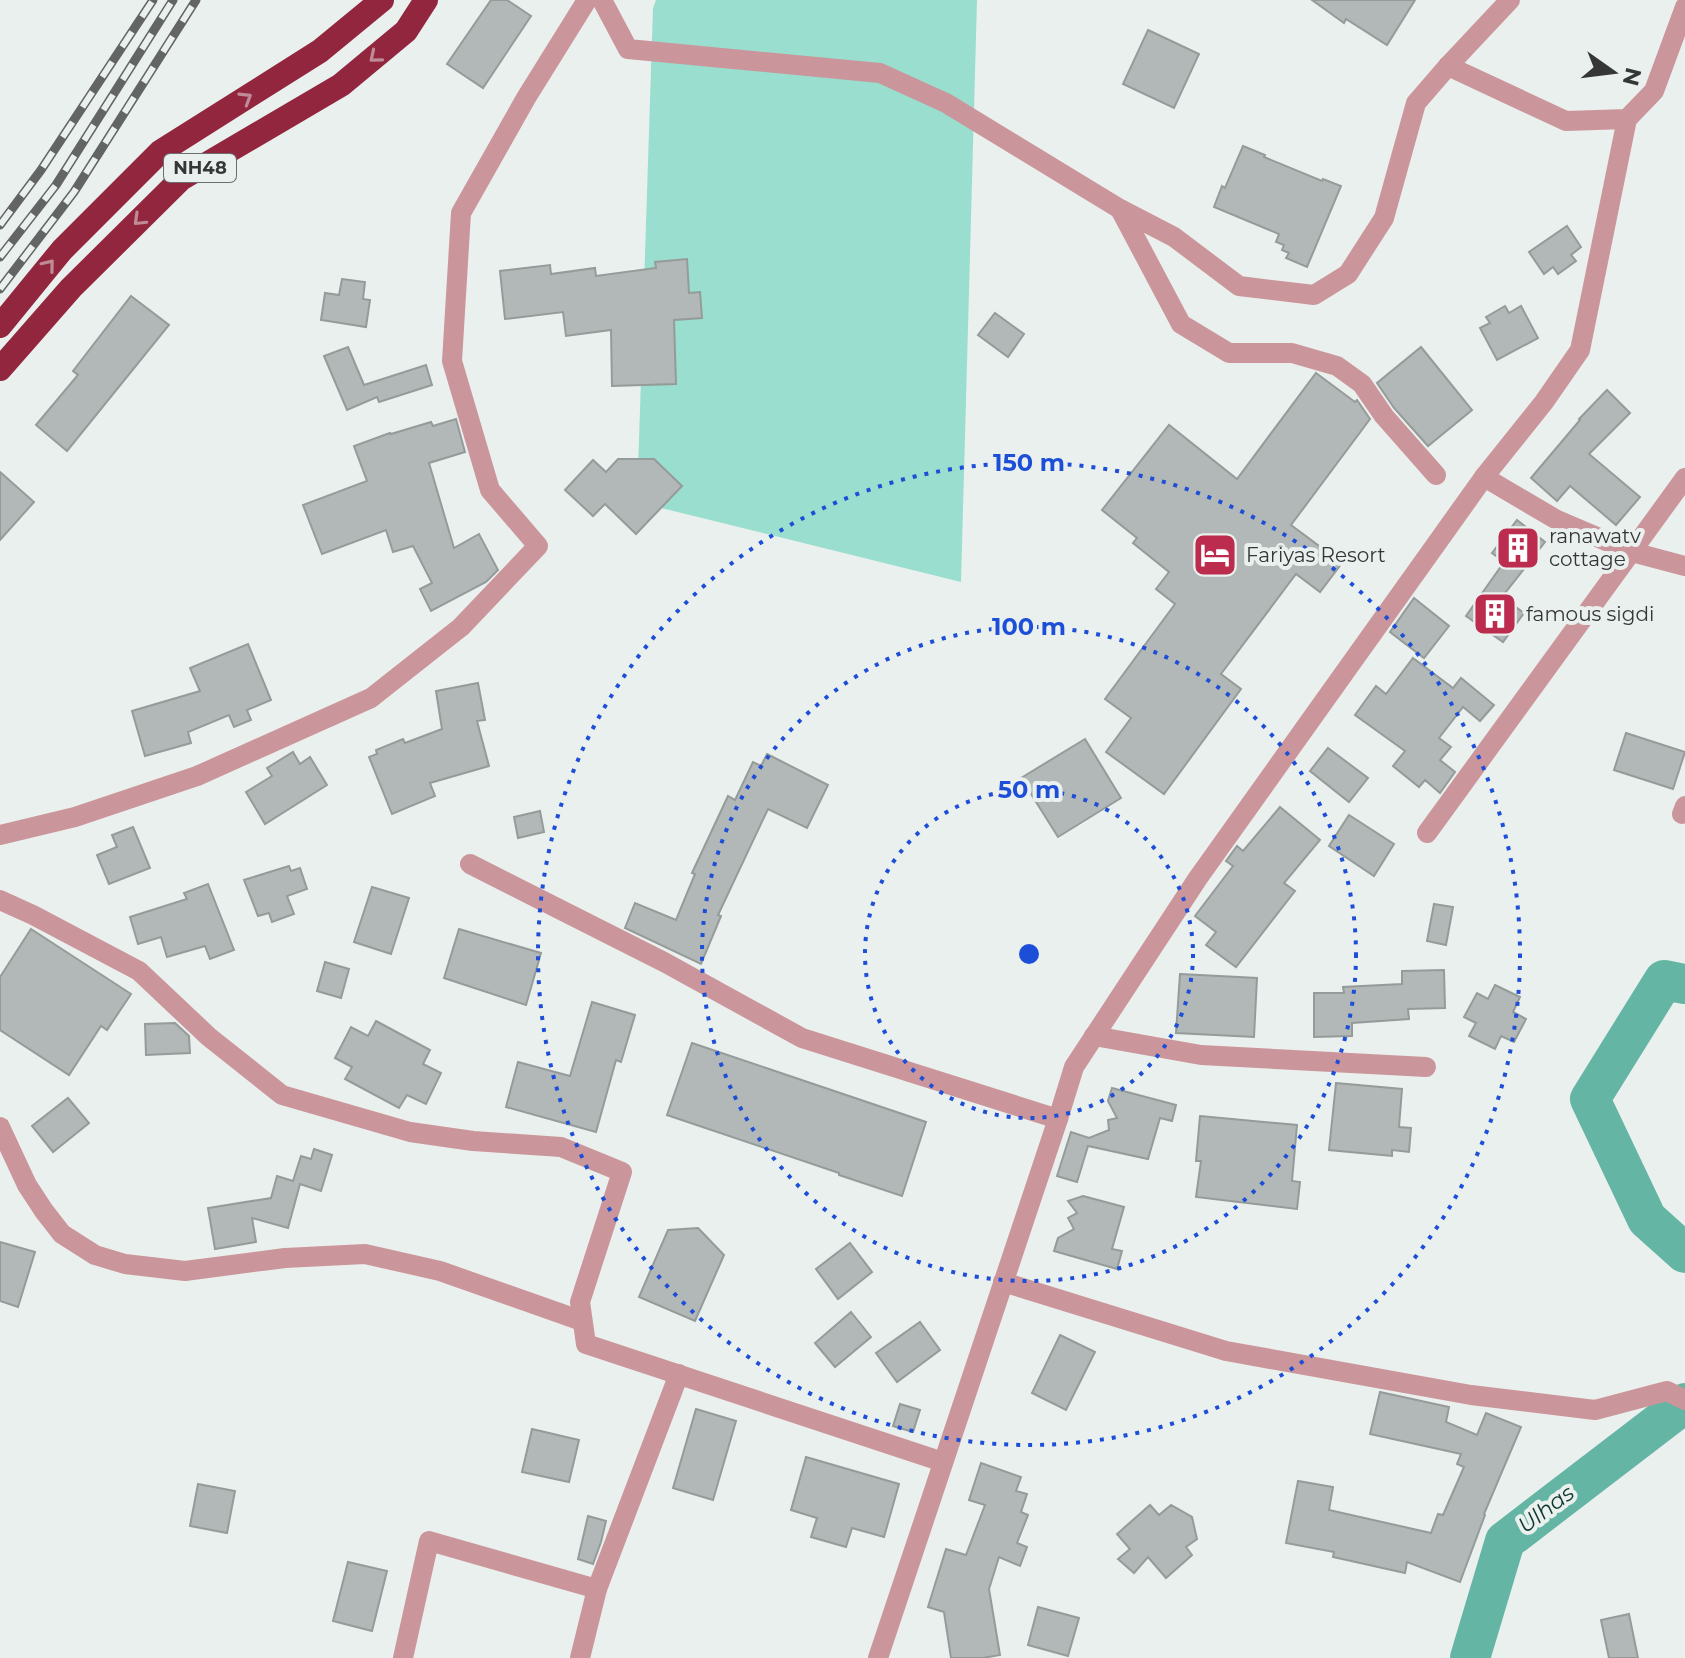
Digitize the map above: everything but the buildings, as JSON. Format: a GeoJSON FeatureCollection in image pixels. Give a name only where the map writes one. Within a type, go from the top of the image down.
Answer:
{"type":"FeatureCollection","features":[{"type":"Feature","properties":{"kind":"highway","name":"NH48"},"geometry":{"type":"LineString","coordinates":[[0,326],[62,250],[160,152],[320,51],[382,0]]}},
{"type":"Feature","properties":{"kind":"highway","name":"NH48"},"geometry":{"type":"LineString","coordinates":[[0,369],[71,288],[181,179],[341,85],[406,31],[426,0]]}},
{"type":"Feature","properties":{"kind":"street"},"geometry":{"type":"LineString","coordinates":[[0,835],[75,817],[197,776],[371,698],[461,627],[538,546],[490,490],[452,361],[461,213],[526,98],[587,0]]}},
{"type":"Feature","properties":{"kind":"street"},"geometry":{"type":"LineString","coordinates":[[602,0],[628,49],[880,73],[946,103],[1120,209],[1174,237],[1239,286],[1314,295],[1348,274],[1384,218],[1416,103],[1510,0]]}},
{"type":"Feature","properties":{"kind":"street"},"geometry":{"type":"LineString","coordinates":[[878,1658],[1074,1067],[1198,878],[1484,477],[1544,402],[1580,350],[1627,119],[1654,91],[1685,7]]}},
{"type":"Feature","properties":{"kind":"street"},"geometry":{"type":"LineString","coordinates":[[1448,66],[1566,121],[1627,119]]}},
{"type":"Feature","properties":{"kind":"street"},"geometry":{"type":"LineString","coordinates":[[1120,209],[1181,324],[1229,353],[1292,353],[1337,366],[1362,384],[1384,416],[1436,475]]}},
{"type":"Feature","properties":{"kind":"street"},"geometry":{"type":"LineString","coordinates":[[1484,477],[1557,520],[1632,552],[1685,566]]}},
{"type":"Feature","properties":{"kind":"street"},"geometry":{"type":"LineString","coordinates":[[1427,833],[1685,478]]}},
{"type":"Feature","properties":{"kind":"street"},"geometry":{"type":"LineString","coordinates":[[470,864],[664,962],[802,1038],[1058,1119]]}},
{"type":"Feature","properties":{"kind":"street"},"geometry":{"type":"LineString","coordinates":[[0,900],[139,971],[209,1037],[282,1095],[410,1132],[473,1141],[561,1147],[622,1172],[580,1302],[586,1344],[943,1462]]}},
{"type":"Feature","properties":{"kind":"street"},"geometry":{"type":"LineString","coordinates":[[1094,1036],[1201,1055],[1426,1067]]}},
{"type":"Feature","properties":{"kind":"street"},"geometry":{"type":"LineString","coordinates":[[0,1127],[27,1185],[44,1211],[62,1234],[95,1255],[125,1264],[185,1271],[285,1258],[365,1254],[440,1271],[582,1321]]}},
{"type":"Feature","properties":{"kind":"street"},"geometry":{"type":"LineString","coordinates":[[1003,1282],[1226,1351],[1471,1395],[1595,1410],[1676,1395]]}},
{"type":"Feature","properties":{"kind":"street"},"geometry":{"type":"LineString","coordinates":[[580,1658],[597,1589],[679,1374]]}},
{"type":"Feature","properties":{"kind":"street"},"geometry":{"type":"LineString","coordinates":[[403,1658],[429,1541],[597,1589]]}},
{"type":"Feature","properties":{"kind":"green space"},"geometry":{"type":"Polygon","coordinates":[[[656,0],[977,0],[961,582],[637,502],[653,8],[656,0]]]}},
{"type":"Feature","properties":{"kind":"waterway","name":"Ulhas"},"geometry":{"type":"LineString","coordinates":[[1685,984],[1664,980],[1590,1099],[1647,1219],[1685,1253]]}},
{"type":"Feature","properties":{"kind":"waterway","name":"Ulhas"},"geometry":{"type":"LineString","coordinates":[[1470,1658],[1505,1541],[1685,1403]]}},
{"type":"Feature","properties":{"kind":"railway"},"geometry":{"type":"LineString","coordinates":[[0,225],[41,170],[153,0]]}},
{"type":"Feature","properties":{"kind":"railway"},"geometry":{"type":"LineString","coordinates":[[0,257],[56,185],[173,0]]}},
{"type":"Feature","properties":{"kind":"railway"},"geometry":{"type":"LineString","coordinates":[[0,289],[74,192],[196,0]]}},
{"type":"Feature","properties":{"kind":"place","name":"ranawatv cottage"},"geometry":{"type":"Point","coordinates":[1518,548]}},
{"type":"Feature","properties":{"kind":"place","name":"Fariyas Resort"},"geometry":{"type":"Point","coordinates":[1215,555]}},
{"type":"Feature","properties":{"kind":"place","name":"famous sigdi"},"geometry":{"type":"Point","coordinates":[1495,614]}}]}
